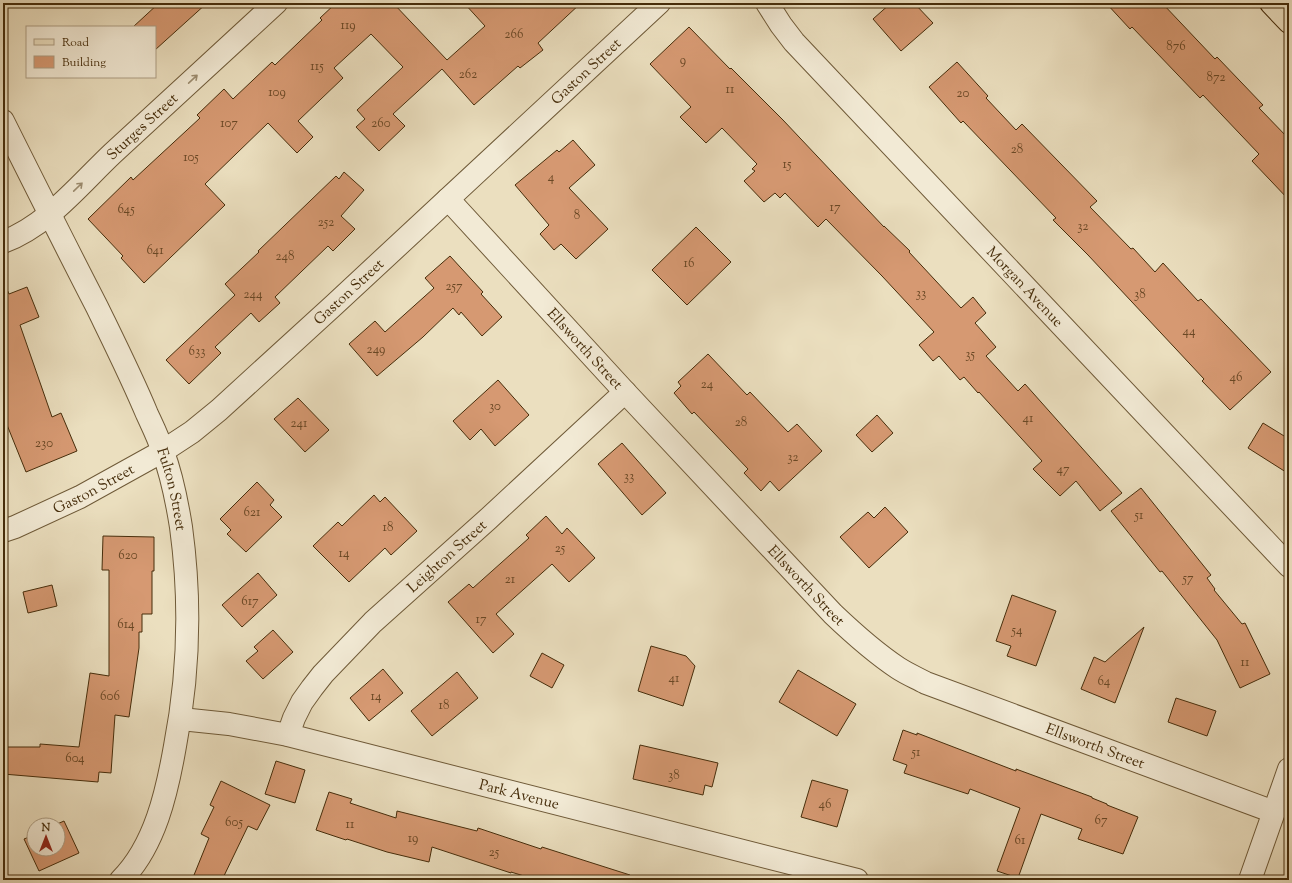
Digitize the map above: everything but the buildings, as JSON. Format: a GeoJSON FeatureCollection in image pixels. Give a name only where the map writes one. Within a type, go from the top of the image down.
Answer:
{"type":"FeatureCollection","features":[{"type":"Feature","properties":{"kind":"main road"},"geometry":{"type":"LineString","coordinates":[[1271,3],[1289,22]]}},
{"type":"Feature","properties":{"kind":"street","name":"Sturges Street"},"geometry":{"type":"LineString","coordinates":[[3,242],[50,214],[113,153],[276,3]]}},
{"type":"Feature","properties":{"kind":"street","name":"Gaston Street"},"geometry":{"type":"LineString","coordinates":[[3,531],[80,497],[163,451],[192,432],[219,410],[659,3]]}},
{"type":"Feature","properties":{"kind":"street","name":"Morgan Avenue"},"geometry":{"type":"LineString","coordinates":[[767,3],[794,42],[1289,566]]}},
{"type":"Feature","properties":{"kind":"street","name":"Fulton Street"},"geometry":{"type":"LineString","coordinates":[[3,121],[113,340],[138,392],[163,451],[172,483],[184,550],[187,588],[188,649],[181,719],[161,808],[149,838],[141,853],[133,866],[121,880]]}},
{"type":"Feature","properties":{"kind":"street","name":"Ellsworth Street"},"geometry":{"type":"LineString","coordinates":[[448,199],[833,614],[876,653],[900,669],[926,683],[951,693],[1274,812]]}},
{"type":"Feature","properties":{"kind":"street","name":"Leighton Street"},"geometry":{"type":"LineString","coordinates":[[288,735],[302,702],[312,688],[323,674],[373,622],[626,392]]}},
{"type":"Feature","properties":{"kind":"street","name":"Park Avenue"},"geometry":{"type":"LineString","coordinates":[[181,719],[229,724],[288,735],[857,880]]}},
{"type":"Feature","properties":{"kind":"street"},"geometry":{"type":"LineString","coordinates":[[1250,880],[1289,769]]}}]}
